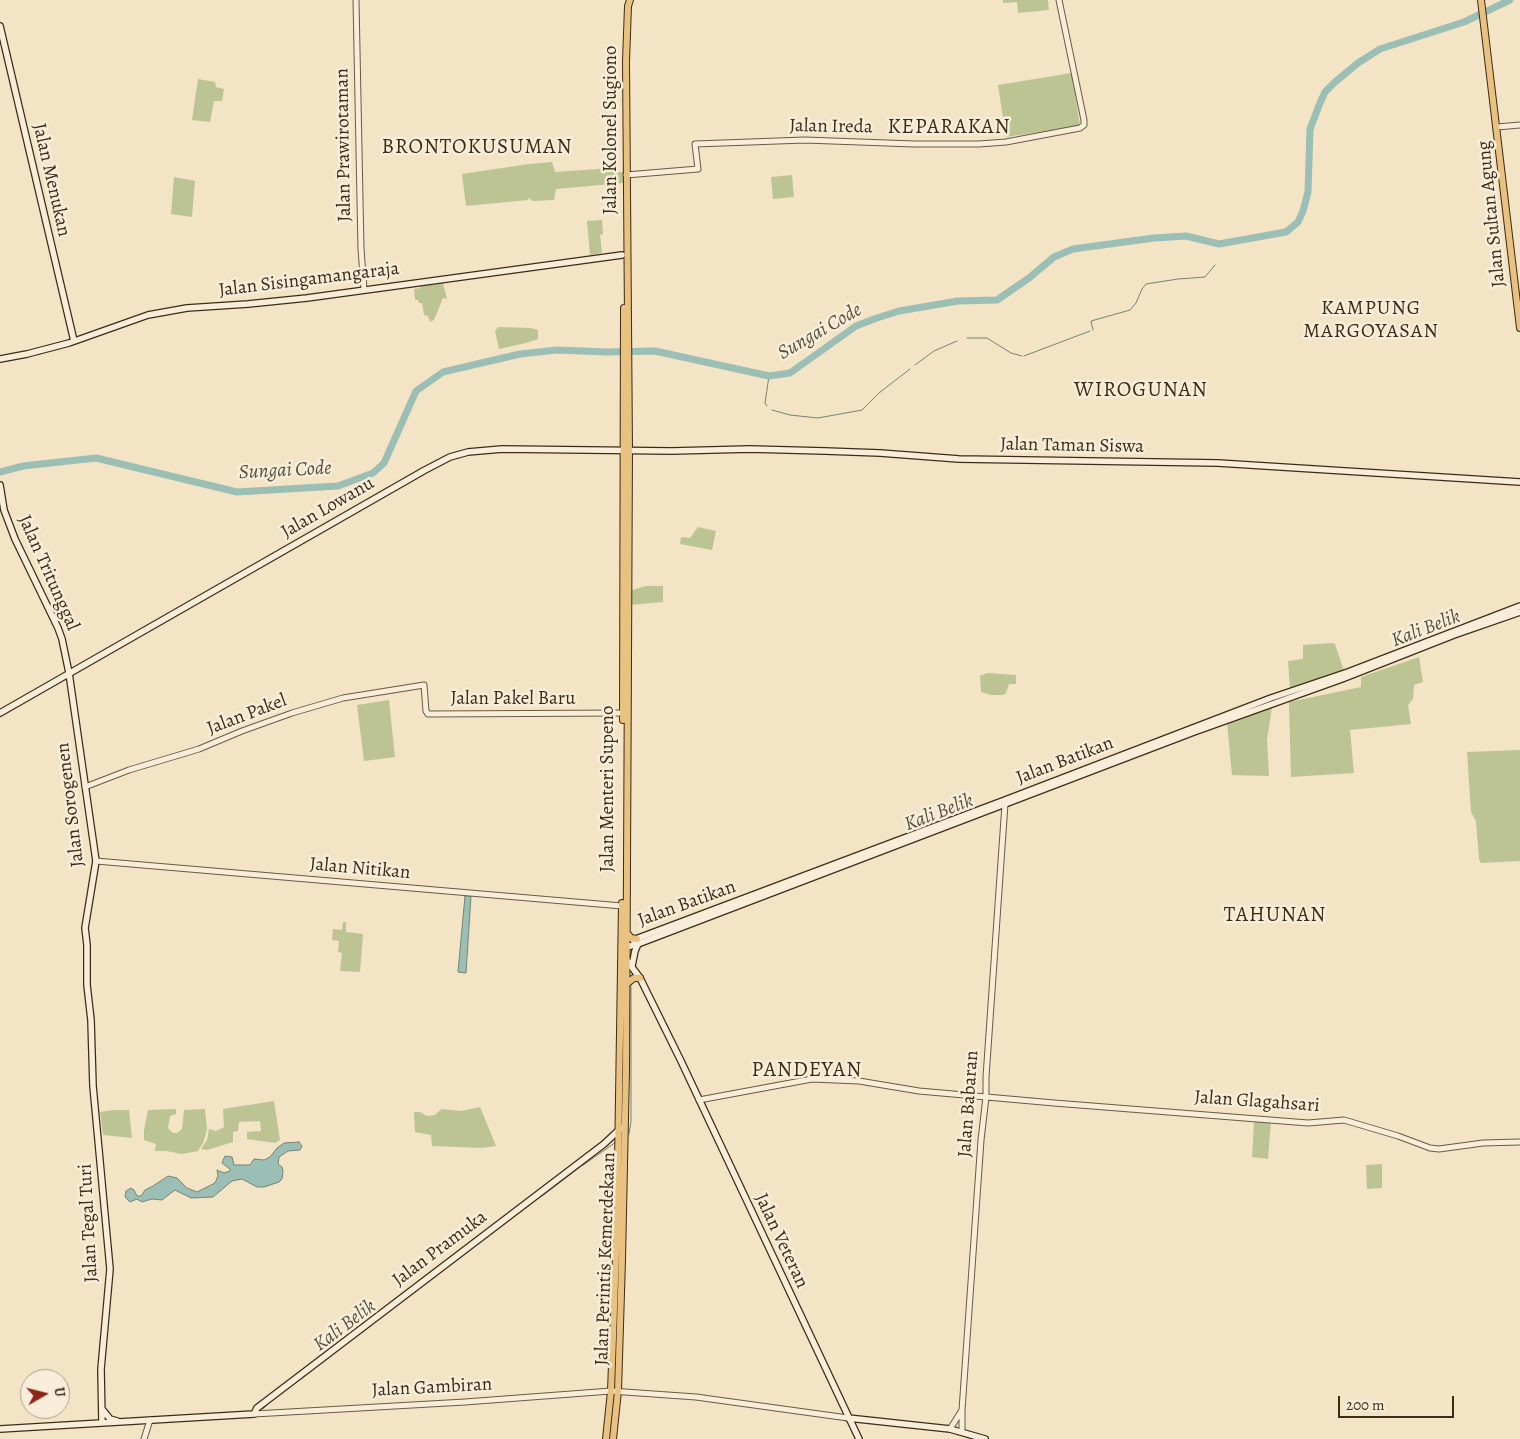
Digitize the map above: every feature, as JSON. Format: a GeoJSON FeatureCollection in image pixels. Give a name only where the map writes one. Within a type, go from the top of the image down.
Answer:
{"type":"FeatureCollection","features":[{"type":"Feature","properties":{"kind":"main road","name":"Jalan Sultan Agung"},"geometry":{"type":"LineString","coordinates":[[1483,0],[1496,90],[1494,97],[1497,127],[1520,328]]}},
{"type":"Feature","properties":{"kind":"main road","name":"Jalan Kolonel Sugiono"},"geometry":{"type":"LineString","coordinates":[[626,450],[624,255],[628,2]]}},
{"type":"Feature","properties":{"kind":"main road","name":"Jalan Menukan"},"geometry":{"type":"LineString","coordinates":[[0,26],[74,341]]}},
{"type":"Feature","properties":{"kind":"main road","name":"Jalan Sisingamangaraja"},"geometry":{"type":"LineString","coordinates":[[0,359],[27,354],[74,341],[148,315],[187,308],[256,303],[624,255]]}},
{"type":"Feature","properties":{"kind":"main road","name":"Jalan Lowanu"},"geometry":{"type":"LineString","coordinates":[[0,712],[450,457],[468,452],[502,449],[626,450]]}},
{"type":"Feature","properties":{"kind":"main road","name":"Jalan Taman Siswa"},"geometry":{"type":"LineString","coordinates":[[626,450],[816,451],[880,453],[958,459],[1218,463],[1520,482]]}},
{"type":"Feature","properties":{"kind":"main road","name":"Jalan Menteri Supeno"},"geometry":{"type":"LineString","coordinates":[[622,1128],[624,950],[626,932],[626,450]]}},
{"type":"Feature","properties":{"kind":"main road","name":"Jalan Tritunggal"},"geometry":{"type":"LineString","coordinates":[[0,484],[4,510],[15,539],[60,634],[69,673]]}},
{"type":"Feature","properties":{"kind":"main road","name":"Jalan Batikan"},"geometry":{"type":"LineString","coordinates":[[1341,677],[1520,606]]}},
{"type":"Feature","properties":{"kind":"main road","name":"Jalan Batikan"},"geometry":{"type":"LineString","coordinates":[[624,950],[638,941],[1250,709],[1520,612]]}},
{"type":"Feature","properties":{"kind":"main road","name":"Jalan Sorogenen"},"geometry":{"type":"LineString","coordinates":[[69,673],[96,861],[85,928],[95,1112]]}},
{"type":"Feature","properties":{"kind":"main road","name":"Jalan Menteri Supeno"},"geometry":{"type":"LineString","coordinates":[[623,1071],[626,984],[622,906],[625,713]]}},
{"type":"Feature","properties":{"kind":"main road"},"geometry":{"type":"LineString","coordinates":[[626,932],[629,937],[638,941],[632,958],[632,966]]}},
{"type":"Feature","properties":{"kind":"main road","name":"Jalan Veteran"},"geometry":{"type":"LineString","coordinates":[[624,950],[640,978],[699,1100],[859,1439]]}},
{"type":"Feature","properties":{"kind":"main road"},"geometry":{"type":"LineString","coordinates":[[626,984],[634,978],[640,978]]}},
{"type":"Feature","properties":{"kind":"main road","name":"Jalan Tegal Turi"},"geometry":{"type":"LineString","coordinates":[[95,1112],[110,1269],[100,1369],[102,1423]]}},
{"type":"Feature","properties":{"kind":"main road","name":"Jalan Perintis Kemerdekaan"},"geometry":{"type":"LineString","coordinates":[[614,1391],[622,1128]]}},
{"type":"Feature","properties":{"kind":"main road","name":"Jalan Pramuka"},"geometry":{"type":"LineString","coordinates":[[254,1414],[257,1408],[604,1144],[622,1128]]}},
{"type":"Feature","properties":{"kind":"main road"},"geometry":{"type":"LineString","coordinates":[[606,1439],[614,1391]]}},
{"type":"Feature","properties":{"kind":"main road"},"geometry":{"type":"LineString","coordinates":[[613,1439],[614,1391]]}},
{"type":"Feature","properties":{"kind":"main road"},"geometry":{"type":"LineString","coordinates":[[84,1424],[98,1416],[102,1409],[110,1419],[120,1422]]}},
{"type":"Feature","properties":{"kind":"main road"},"geometry":{"type":"LineString","coordinates":[[0,1429],[254,1414]]}},
{"type":"Feature","properties":{"kind":"main road"},"geometry":{"type":"LineString","coordinates":[[848,1418],[950,1429],[985,1439]]}},
{"type":"Feature","properties":{"kind":"street","name":"Jalan Prawirotaman"},"geometry":{"type":"LineString","coordinates":[[356,0],[361,249],[364,289]]}},
{"type":"Feature","properties":{"kind":"street","name":"Jalan Ireda"},"geometry":{"type":"LineString","coordinates":[[626,175],[698,169],[695,144],[805,140],[979,144],[1006,142],[1080,128],[1084,125],[1059,0]]}},
{"type":"Feature","properties":{"kind":"street"},"geometry":{"type":"LineString","coordinates":[[1497,127],[1520,125]]}},
{"type":"Feature","properties":{"kind":"street","name":"Jalan Pakel Baru"},"geometry":{"type":"LineString","coordinates":[[424,685],[427,713],[625,713]]}},
{"type":"Feature","properties":{"kind":"street","name":"Jalan Pakel"},"geometry":{"type":"LineString","coordinates":[[86,787],[129,770],[199,749],[242,730],[292,713],[343,698],[424,685]]}},
{"type":"Feature","properties":{"kind":"street","name":"Jalan Babaran"},"geometry":{"type":"LineString","coordinates":[[962,1431],[1005,802]]}},
{"type":"Feature","properties":{"kind":"street","name":"Jalan Nitikan"},"geometry":{"type":"LineString","coordinates":[[96,861],[622,906]]}},
{"type":"Feature","properties":{"kind":"street","name":"Jalan Glagahsari"},"geometry":{"type":"LineString","coordinates":[[699,1100],[812,1079],[859,1081],[920,1091],[1308,1123],[1344,1120],[1398,1136],[1430,1148],[1520,1142]]}},
{"type":"Feature","properties":{"kind":"street","name":"Jalan Gambiran"},"geometry":{"type":"LineString","coordinates":[[254,1414],[614,1391],[696,1397],[848,1418]]}},
{"type":"Feature","properties":{"kind":"street"},"geometry":{"type":"LineString","coordinates":[[950,1429],[962,1410]]}},
{"type":"Feature","properties":{"kind":"street"},"geometry":{"type":"LineString","coordinates":[[144,1439],[150,1420]]}},
{"type":"Feature","properties":{"kind":"green space"},"geometry":{"type":"Polygon","coordinates":[[[1003,0],[1048,0],[1049,10],[1018,13],[1017,2],[1003,3],[1003,0]]]}},
{"type":"Feature","properties":{"kind":"green space"},"geometry":{"type":"Polygon","coordinates":[[[1072,73],[1080,126],[1006,137],[998,85],[1072,73]]]}},
{"type":"Feature","properties":{"kind":"green space"},"geometry":{"type":"Polygon","coordinates":[[[198,79],[215,82],[216,87],[224,89],[222,101],[214,101],[210,122],[192,120],[198,79]]]}},
{"type":"Feature","properties":{"kind":"green space"},"geometry":{"type":"Polygon","coordinates":[[[552,162],[555,172],[613,168],[613,172],[623,172],[623,183],[556,189],[554,200],[533,201],[528,198],[528,200],[466,206],[462,174],[552,162]]]}},
{"type":"Feature","properties":{"kind":"green space"},"geometry":{"type":"Polygon","coordinates":[[[792,175],[794,197],[773,199],[771,177],[792,175]]]}},
{"type":"Feature","properties":{"kind":"green space"},"geometry":{"type":"Polygon","coordinates":[[[174,177],[195,181],[192,217],[171,214],[174,177]]]}},
{"type":"Feature","properties":{"kind":"green space"},"geometry":{"type":"Polygon","coordinates":[[[602,220],[603,234],[600,235],[602,253],[590,255],[587,221],[602,220]]]}},
{"type":"Feature","properties":{"kind":"green space"},"geometry":{"type":"Polygon","coordinates":[[[442,280],[447,299],[443,298],[434,320],[430,322],[428,316],[424,315],[422,303],[415,300],[414,289],[420,288],[419,282],[442,280]]]}},
{"type":"Feature","properties":{"kind":"green space"},"geometry":{"type":"Polygon","coordinates":[[[498,327],[538,330],[538,339],[499,349],[495,331],[498,327]]]}},
{"type":"Feature","properties":{"kind":"green space"},"geometry":{"type":"Polygon","coordinates":[[[698,527],[716,531],[712,550],[680,544],[681,537],[690,538],[698,527]]]}},
{"type":"Feature","properties":{"kind":"green space"},"geometry":{"type":"Polygon","coordinates":[[[646,586],[663,586],[663,602],[629,605],[629,591],[646,586]]]}},
{"type":"Feature","properties":{"kind":"green space"},"geometry":{"type":"Polygon","coordinates":[[[1333,643],[1344,671],[1290,689],[1288,661],[1303,659],[1303,645],[1333,643]]]}},
{"type":"Feature","properties":{"kind":"green space"},"geometry":{"type":"Polygon","coordinates":[[[1419,657],[1423,682],[1414,685],[1413,699],[1408,705],[1411,724],[1350,730],[1354,773],[1291,777],[1289,702],[1361,687],[1361,677],[1419,657]]]}},
{"type":"Feature","properties":{"kind":"green space"},"geometry":{"type":"Polygon","coordinates":[[[987,673],[1016,675],[1016,684],[1009,684],[1006,693],[1003,695],[991,695],[981,692],[980,676],[987,673]]]}},
{"type":"Feature","properties":{"kind":"green space"},"geometry":{"type":"Polygon","coordinates":[[[389,700],[395,757],[364,761],[357,705],[389,700]]]}},
{"type":"Feature","properties":{"kind":"green space"},"geometry":{"type":"Polygon","coordinates":[[[1272,707],[1267,740],[1269,776],[1232,775],[1227,723],[1272,707]]]}},
{"type":"Feature","properties":{"kind":"green space"},"geometry":{"type":"Polygon","coordinates":[[[1520,750],[1520,861],[1481,863],[1479,859],[1476,821],[1471,812],[1467,752],[1520,750]]]}},
{"type":"Feature","properties":{"kind":"green space"},"geometry":{"type":"Polygon","coordinates":[[[343,922],[346,922],[346,932],[363,934],[360,972],[340,971],[342,953],[338,952],[339,941],[332,940],[333,929],[342,930],[343,922]]]}},
{"type":"Feature","properties":{"kind":"green space"},"geometry":{"type":"Polygon","coordinates":[[[274,1101],[280,1140],[275,1143],[247,1139],[247,1132],[261,1131],[260,1121],[239,1122],[238,1131],[233,1132],[233,1142],[207,1150],[201,1149],[207,1140],[209,1129],[216,1131],[224,1127],[223,1109],[274,1101]]]}},
{"type":"Feature","properties":{"kind":"green space"},"geometry":{"type":"Polygon","coordinates":[[[480,1107],[496,1146],[482,1148],[432,1146],[431,1135],[415,1132],[414,1112],[420,1112],[427,1116],[435,1115],[441,1109],[461,1111],[480,1107]]]}},
{"type":"Feature","properties":{"kind":"green space"},"geometry":{"type":"Polygon","coordinates":[[[176,1109],[176,1114],[170,1116],[168,1128],[173,1133],[177,1133],[182,1129],[184,1110],[205,1109],[207,1130],[198,1151],[182,1154],[155,1151],[156,1144],[144,1140],[148,1110],[176,1109]]]}},
{"type":"Feature","properties":{"kind":"green space"},"geometry":{"type":"Polygon","coordinates":[[[129,1110],[132,1138],[103,1135],[100,1112],[129,1110]]]}},
{"type":"Feature","properties":{"kind":"green space"},"geometry":{"type":"Polygon","coordinates":[[[1258,1120],[1271,1121],[1268,1159],[1252,1157],[1254,1122],[1258,1120]]]}},
{"type":"Feature","properties":{"kind":"green space"},"geometry":{"type":"Polygon","coordinates":[[[1382,1164],[1382,1188],[1367,1189],[1366,1165],[1382,1164]]]}},
{"type":"Feature","properties":{"kind":"water"},"geometry":{"type":"Polygon","coordinates":[[[465,896],[471,896],[466,973],[458,972],[465,896]]]}},
{"type":"Feature","properties":{"kind":"water"},"geometry":{"type":"Polygon","coordinates":[[[299,1142],[302,1146],[300,1150],[288,1151],[279,1157],[278,1164],[282,1167],[283,1171],[282,1179],[279,1182],[264,1187],[257,1187],[242,1179],[232,1181],[213,1197],[191,1198],[175,1190],[162,1200],[152,1199],[142,1202],[137,1199],[130,1202],[125,1197],[126,1191],[131,1188],[137,1196],[141,1196],[145,1190],[168,1176],[177,1178],[187,1188],[197,1192],[215,1183],[218,1176],[217,1170],[224,1173],[230,1171],[222,1163],[225,1156],[232,1157],[234,1165],[250,1165],[254,1159],[264,1160],[270,1157],[284,1143],[299,1142]]]}},
{"type":"Feature","properties":{"kind":"waterway","name":"Sungai Code"},"geometry":{"type":"LineString","coordinates":[[0,472],[23,466],[96,458],[237,492],[338,486],[373,473],[384,463],[416,391],[443,372],[520,354],[557,350],[655,351],[769,376],[790,373],[856,326],[899,311],[958,301],[997,300],[1029,278],[1054,257],[1073,249],[1154,238],[1186,236],[1219,244],[1286,232],[1298,222],[1303,211],[1308,192],[1310,129],[1325,92],[1358,63],[1380,49],[1464,22],[1510,0]]}},
{"type":"Feature","properties":{"kind":"waterway"},"geometry":{"type":"LineString","coordinates":[[1093,330],[1091,321],[1130,310],[1146,284],[1205,277],[1215,265]]}},
{"type":"Feature","properties":{"kind":"waterway"},"geometry":{"type":"LineString","coordinates":[[1024,356],[1090,331]]}},
{"type":"Feature","properties":{"kind":"waterway"},"geometry":{"type":"LineString","coordinates":[[967,338],[987,338],[1011,353],[1022,356]]}},
{"type":"Feature","properties":{"kind":"waterway"},"geometry":{"type":"LineString","coordinates":[[915,365],[934,351],[957,341]]}},
{"type":"Feature","properties":{"kind":"waterway"},"geometry":{"type":"LineString","coordinates":[[772,410],[790,415],[818,418],[862,410],[879,393],[910,369]]}},
{"type":"Feature","properties":{"kind":"waterway"},"geometry":{"type":"LineString","coordinates":[[767,406],[765,403],[769,376]]}},
{"type":"Feature","properties":{"kind":"waterway"},"geometry":{"type":"LineString","coordinates":[[629,1134],[631,1121],[631,983]]}},
{"type":"Feature","properties":{"kind":"waterway"},"geometry":{"type":"LineString","coordinates":[[582,1166],[616,1142]]}},
{"type":"Feature","properties":{"kind":"waterway"},"geometry":{"type":"LineString","coordinates":[[542,1196],[580,1167]]}},
{"type":"Feature","properties":{"kind":"waterway"},"geometry":{"type":"LineString","coordinates":[[533,1202],[538,1197]]}},
{"type":"Feature","properties":{"kind":"waterway","name":"Kali Belik"},"geometry":{"type":"LineString","coordinates":[[263,1409],[272,1400]]}},
{"type":"Feature","properties":{"kind":"district","name":"KEPARAKAN"},"geometry":{"type":"Point","coordinates":[949,128]}},
{"type":"Feature","properties":{"kind":"district","name":"BRONTOKUSUMAN"},"geometry":{"type":"Point","coordinates":[477,148]}},
{"type":"Feature","properties":{"kind":"district","name":"KAMPUNG MARGOYASAN"},"geometry":{"type":"Point","coordinates":[1371,320]}},
{"type":"Feature","properties":{"kind":"district","name":"WIROGUNAN"},"geometry":{"type":"Point","coordinates":[1141,391]}},
{"type":"Feature","properties":{"kind":"district","name":"TAHUNAN"},"geometry":{"type":"Point","coordinates":[1275,916]}},
{"type":"Feature","properties":{"kind":"district","name":"PANDEYAN"},"geometry":{"type":"Point","coordinates":[807,1071]}}]}
